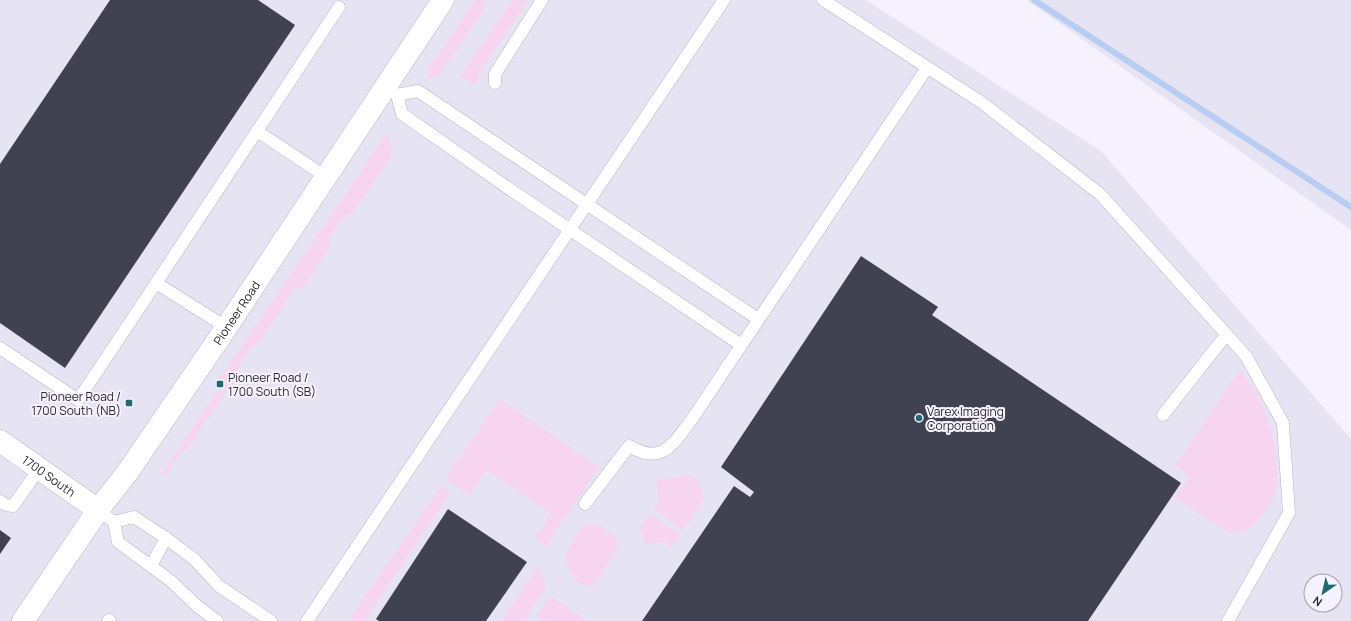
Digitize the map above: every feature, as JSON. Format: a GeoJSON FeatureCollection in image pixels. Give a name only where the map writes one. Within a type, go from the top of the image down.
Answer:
{"type":"FeatureCollection","features":[{"type":"Feature","properties":{"kind":"main road","name":"Pioneer Road"},"geometry":{"type":"LineString","coordinates":[[23,621],[106,516],[127,473],[326,177],[391,90],[443,0]]}},
{"type":"Feature","properties":{"kind":"main road","name":"1700 South"},"geometry":{"type":"LineString","coordinates":[[0,441],[106,516]]}},
{"type":"Feature","properties":{"kind":"lane"},"geometry":{"type":"LineString","coordinates":[[495,84],[495,74],[542,0]]}},
{"type":"Feature","properties":{"kind":"lane"},"geometry":{"type":"LineString","coordinates":[[306,621],[724,0]]}},
{"type":"Feature","properties":{"kind":"lane"},"geometry":{"type":"LineString","coordinates":[[823,0],[981,102],[1100,194],[1246,356],[1283,422],[1289,513],[1228,621]]}},
{"type":"Feature","properties":{"kind":"lane"},"geometry":{"type":"LineString","coordinates":[[0,348],[78,400],[338,7]]}},
{"type":"Feature","properties":{"kind":"lane"},"geometry":{"type":"LineString","coordinates":[[585,504],[629,446],[640,452],[649,454],[661,453],[669,447],[690,422],[718,378],[927,68]]}},
{"type":"Feature","properties":{"kind":"lane"},"geometry":{"type":"LineString","coordinates":[[741,345],[570,230],[402,114],[391,90],[418,91],[758,319]]}},
{"type":"Feature","properties":{"kind":"lane"},"geometry":{"type":"LineString","coordinates":[[257,131],[326,177]]}},
{"type":"Feature","properties":{"kind":"lane"},"geometry":{"type":"LineString","coordinates":[[156,282],[226,327]]}},
{"type":"Feature","properties":{"kind":"lane"},"geometry":{"type":"LineString","coordinates":[[1163,416],[1226,335]]}},
{"type":"Feature","properties":{"kind":"lane"},"geometry":{"type":"LineString","coordinates":[[0,501],[6,505],[13,506],[40,469]]}},
{"type":"Feature","properties":{"kind":"lane"},"geometry":{"type":"LineString","coordinates":[[218,621],[196,605],[170,581],[118,542],[106,516],[134,517],[194,559],[219,586],[271,621]]}},
{"type":"Feature","properties":{"kind":"lane"},"geometry":{"type":"LineString","coordinates":[[151,566],[166,538]]}},
{"type":"Feature","properties":{"kind":"shaded area"},"geometry":{"type":"Polygon","coordinates":[[[0,0],[866,0],[1101,151],[1351,439],[1351,621],[0,621],[0,0]]]}},
{"type":"Feature","properties":{"kind":"shaded area"},"geometry":{"type":"Polygon","coordinates":[[[475,0],[486,0],[484,2],[485,9],[439,75],[428,79],[428,69],[475,0]]]}},
{"type":"Feature","properties":{"kind":"shaded area"},"geometry":{"type":"Polygon","coordinates":[[[512,0],[528,0],[480,73],[478,83],[471,83],[460,76],[512,0]]]}},
{"type":"Feature","properties":{"kind":"shaded area"},"geometry":{"type":"Polygon","coordinates":[[[1027,0],[1351,0],[1351,230],[1027,0]]]}},
{"type":"Feature","properties":{"kind":"shaded area"},"geometry":{"type":"Polygon","coordinates":[[[388,131],[392,157],[352,214],[345,216],[329,238],[331,246],[303,288],[294,289],[259,344],[253,345],[237,368],[239,373],[187,450],[181,451],[165,476],[161,474],[217,392],[220,394],[226,387],[218,381],[388,131]]]}},
{"type":"Feature","properties":{"kind":"shaded area"},"geometry":{"type":"Polygon","coordinates":[[[1240,369],[1257,394],[1269,423],[1277,459],[1277,482],[1273,499],[1268,508],[1252,527],[1246,531],[1238,533],[1224,529],[1175,497],[1190,476],[1175,466],[1240,369]]]}},
{"type":"Feature","properties":{"kind":"shaded area"},"geometry":{"type":"Polygon","coordinates":[[[499,399],[599,467],[552,537],[547,548],[535,538],[551,513],[487,470],[470,495],[445,479],[499,399]]]}},
{"type":"Feature","properties":{"kind":"shaded area"},"geometry":{"type":"Polygon","coordinates":[[[689,475],[700,483],[704,499],[683,530],[654,509],[659,501],[656,480],[689,475]]]}},
{"type":"Feature","properties":{"kind":"shaded area"},"geometry":{"type":"Polygon","coordinates":[[[441,486],[451,492],[364,621],[354,621],[351,616],[441,486]]]}},
{"type":"Feature","properties":{"kind":"shaded area"},"geometry":{"type":"Polygon","coordinates":[[[650,514],[680,535],[669,550],[667,541],[646,545],[643,535],[639,530],[650,514]]]}},
{"type":"Feature","properties":{"kind":"shaded area"},"geometry":{"type":"Polygon","coordinates":[[[592,523],[600,526],[613,535],[618,541],[617,550],[596,582],[585,586],[575,580],[571,574],[566,562],[566,556],[567,551],[579,531],[592,523]]]}},
{"type":"Feature","properties":{"kind":"shaded area"},"geometry":{"type":"Polygon","coordinates":[[[539,565],[546,588],[524,621],[505,621],[503,619],[539,565]]]}},
{"type":"Feature","properties":{"kind":"shaded area"},"geometry":{"type":"Polygon","coordinates":[[[550,596],[587,621],[547,621],[537,615],[550,596]]]}},
{"type":"Feature","properties":{"kind":"building"},"geometry":{"type":"Polygon","coordinates":[[[110,0],[258,0],[295,25],[65,368],[0,323],[0,164],[110,0]]]}},
{"type":"Feature","properties":{"kind":"building","name":"Varex Imaging Corporation"},"geometry":{"type":"Polygon","coordinates":[[[861,256],[938,307],[932,315],[1181,483],[1088,621],[642,621],[734,486],[750,497],[754,492],[721,467],[861,256]]]}},
{"type":"Feature","properties":{"kind":"building"},"geometry":{"type":"Polygon","coordinates":[[[448,509],[527,562],[486,621],[379,621],[376,619],[448,509]]]}},
{"type":"Feature","properties":{"kind":"building"},"geometry":{"type":"Polygon","coordinates":[[[0,530],[11,538],[0,554],[0,530]]]}},
{"type":"Feature","properties":{"kind":"waterway"},"geometry":{"type":"LineString","coordinates":[[1034,0],[1351,207]]}},
{"type":"Feature","properties":{"kind":"place","name":"Pioneer Road / 1700 South (SB)"},"geometry":{"type":"Point","coordinates":[220,384]}},
{"type":"Feature","properties":{"kind":"place","name":"Pioneer Road / 1700 South (NB)"},"geometry":{"type":"Point","coordinates":[129,403]}},
{"type":"Feature","properties":{"kind":"place","name":"Varex Imaging Corporation"},"geometry":{"type":"Point","coordinates":[919,418]}}]}
